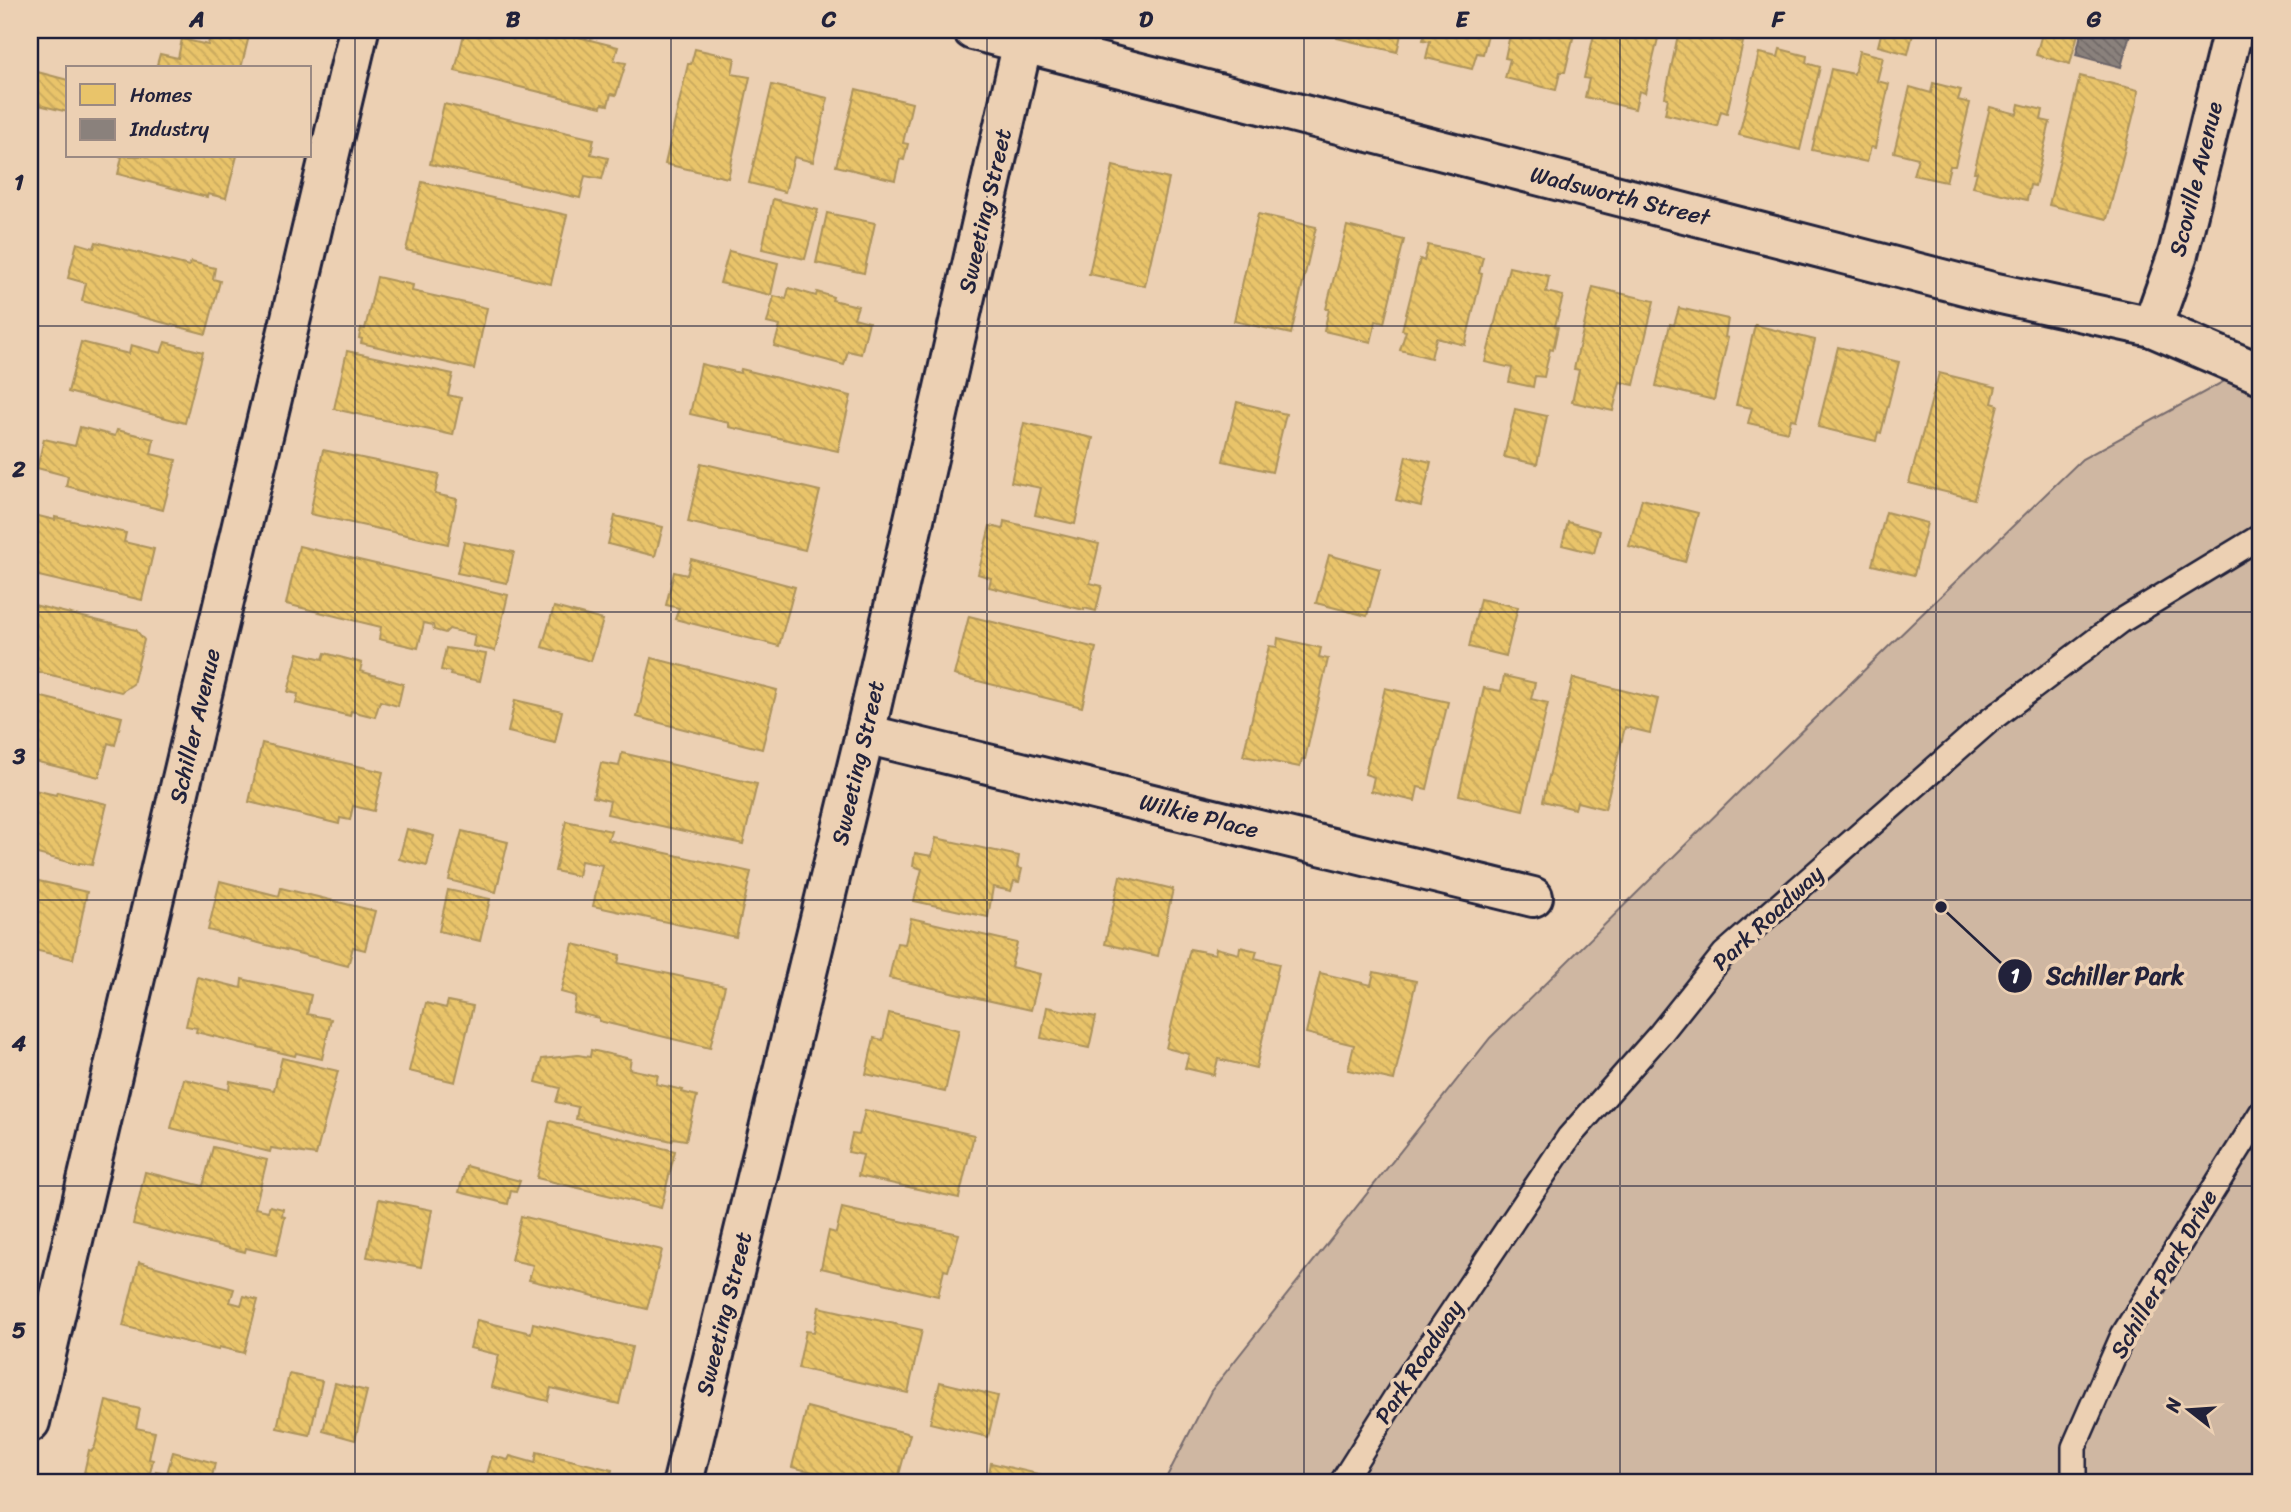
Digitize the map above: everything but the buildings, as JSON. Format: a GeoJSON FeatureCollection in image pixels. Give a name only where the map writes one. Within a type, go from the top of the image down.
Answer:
{"type":"FeatureCollection","features":[{"type":"Feature","properties":{"kind":"street","name":"Schiller Avenue"},"geometry":{"type":"LineString","coordinates":[[30,1422],[359,30]]}},
{"type":"Feature","properties":{"kind":"street","name":"Wadsworth Street"},"geometry":{"type":"LineString","coordinates":[[973,30],[1992,292],[2152,327],[2261,374]]}},
{"type":"Feature","properties":{"kind":"street","name":"Scoville Avenue"},"geometry":{"type":"LineString","coordinates":[[2152,327],[2178,254],[2233,30]]}},
{"type":"Feature","properties":{"kind":"street","name":"Sweeting Street"},"geometry":{"type":"LineString","coordinates":[[683,1482],[866,734],[1023,42]]}},
{"type":"Feature","properties":{"kind":"street","name":"Wilkie Place"},"geometry":{"type":"LineString","coordinates":[[866,734],[1532,897]]}},
{"type":"Feature","properties":{"kind":"lane","name":"Park Roadway"},"geometry":{"type":"LineString","coordinates":[[1342,1482],[1409,1376],[1569,1137],[1661,1033],[1724,954],[1989,721],[2121,621],[2261,536]]}},
{"type":"Feature","properties":{"kind":"lane","name":"Schiller Park Drive"},"geometry":{"type":"LineString","coordinates":[[2074,1482],[2074,1447],[2123,1335],[2261,1113]]}},
{"type":"Feature","properties":{"kind":"shaded area"},"geometry":{"type":"Polygon","coordinates":[[[2261,361],[2261,1482],[1164,1482],[1211,1391],[1490,1038],[2082,459],[2261,361]]]}},
{"type":"Feature","properties":{"kind":"place","name":"Schiller Park"},"geometry":{"type":"Point","coordinates":[1941,907]}}]}
